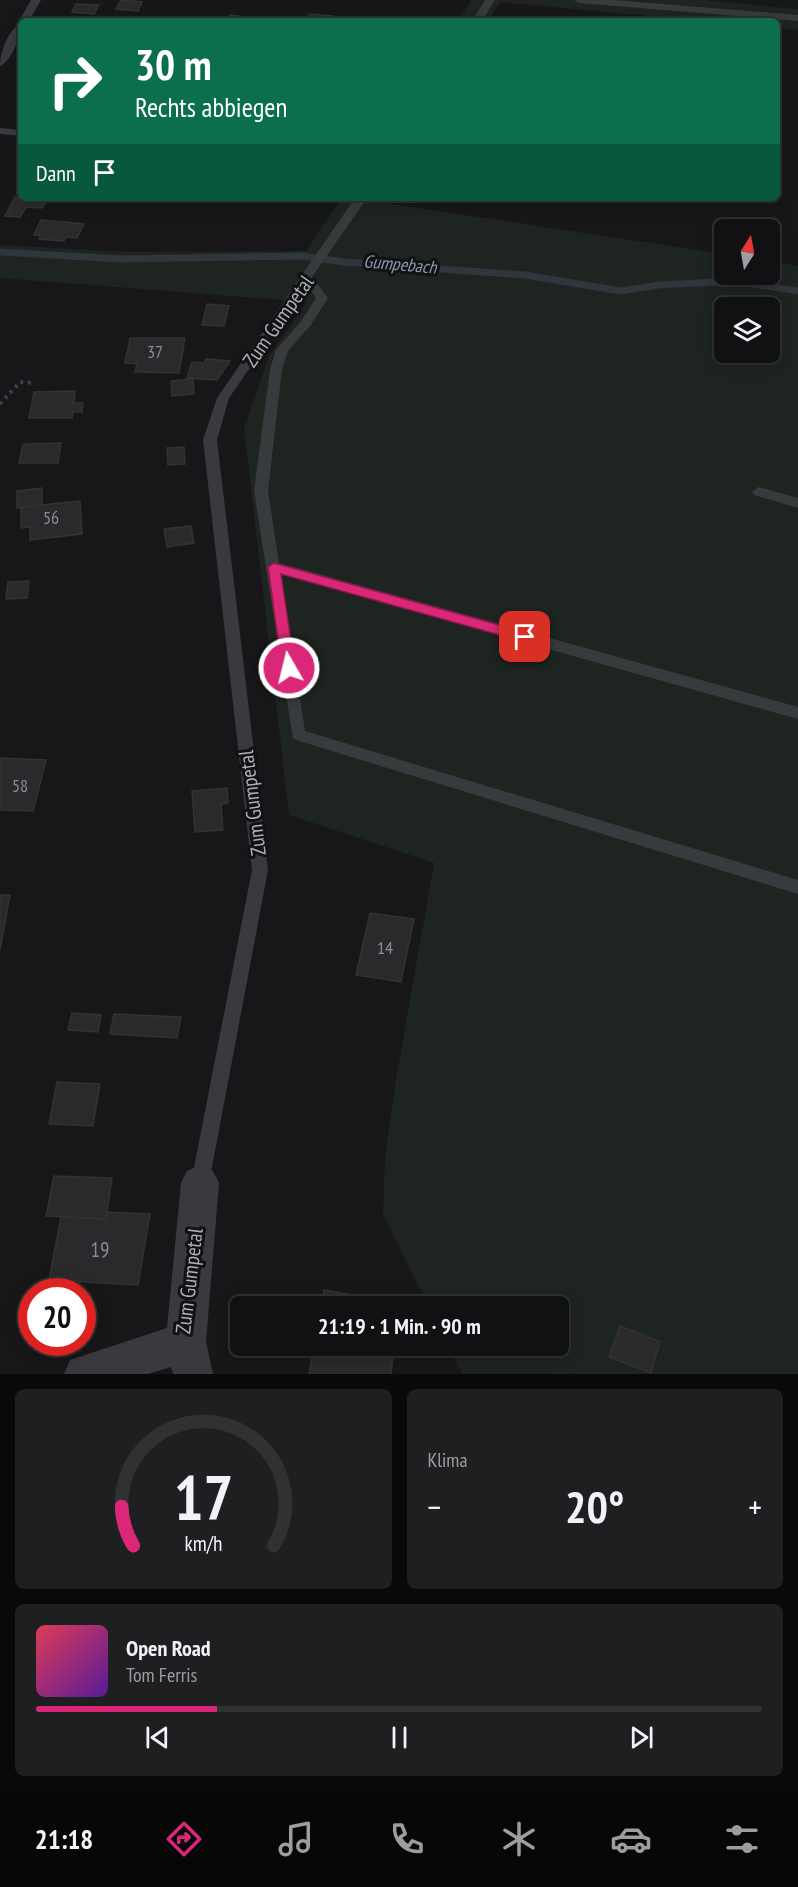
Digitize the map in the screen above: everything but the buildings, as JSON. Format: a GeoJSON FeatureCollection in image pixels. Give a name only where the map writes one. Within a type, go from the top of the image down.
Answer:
{"type":"FeatureCollection","features":[{"type":"Feature","properties":{"kind":"street","name":"Zum Gumpetal"},"geometry":{"type":"LineString","coordinates":[[84,1374],[190,1358],[200,1183]]}},
{"type":"Feature","properties":{"kind":"lane"},"geometry":{"type":"LineString","coordinates":[[26,18],[36,0]]}},
{"type":"Feature","properties":{"kind":"lane"},"geometry":{"type":"LineString","coordinates":[[479,18],[490,0]]}},
{"type":"Feature","properties":{"kind":"lane"},"geometry":{"type":"LineString","coordinates":[[579,0],[798,18]]}},
{"type":"Feature","properties":{"kind":"lane"},"geometry":{"type":"LineString","coordinates":[[0,63],[18,31]]}},
{"type":"Feature","properties":{"kind":"lane"},"geometry":{"type":"LineString","coordinates":[[0,131],[18,133]]}},
{"type":"Feature","properties":{"kind":"lane","name":"Zum Gumpetal"},"geometry":{"type":"LineString","coordinates":[[200,1183],[260,870],[210,440],[223,398],[309,277],[359,201]]}},
{"type":"Feature","properties":{"kind":"lane"},"geometry":{"type":"LineString","coordinates":[[309,277],[322,298],[307,322],[282,350],[276,369],[261,491],[298,735],[798,887]]}},
{"type":"Feature","properties":{"kind":"lane"},"geometry":{"type":"LineString","coordinates":[[759,492],[798,503]]}},
{"type":"Feature","properties":{"kind":"lane"},"geometry":{"type":"LineString","coordinates":[[274,567],[798,713]]}},
{"type":"Feature","properties":{"kind":"path"},"geometry":{"type":"LineString","coordinates":[[0,404],[21,382],[35,383]]}},
{"type":"Feature","properties":{"kind":"shaded area"},"geometry":{"type":"Polygon","coordinates":[[[469,0],[702,0],[798,9],[798,30],[780,28],[780,18],[668,18],[500,2],[490,18],[460,18],[471,1],[469,0]]]}},
{"type":"Feature","properties":{"kind":"shaded area"},"geometry":{"type":"Polygon","coordinates":[[[340,201],[378,201],[714,252],[714,285],[780,285],[780,263],[798,266],[798,1374],[462,1374],[453,1356],[569,1356],[569,1296],[423,1296],[383,1214],[385,1157],[396,1079],[434,863],[289,815],[244,428],[269,356],[307,302],[0,278],[0,245],[130,252],[306,251],[340,201]]]}},
{"type":"Feature","properties":{"kind":"waterway","name":"Gumpebach"},"geometry":{"type":"LineString","coordinates":[[0,252],[121,259],[302,256],[344,262],[525,275],[621,291],[659,285],[735,281],[798,291]]}},
{"type":"Feature","properties":{"kind":"route"},"geometry":{"type":"LineString","coordinates":[[289,668],[274,567],[525,637]]}}]}
